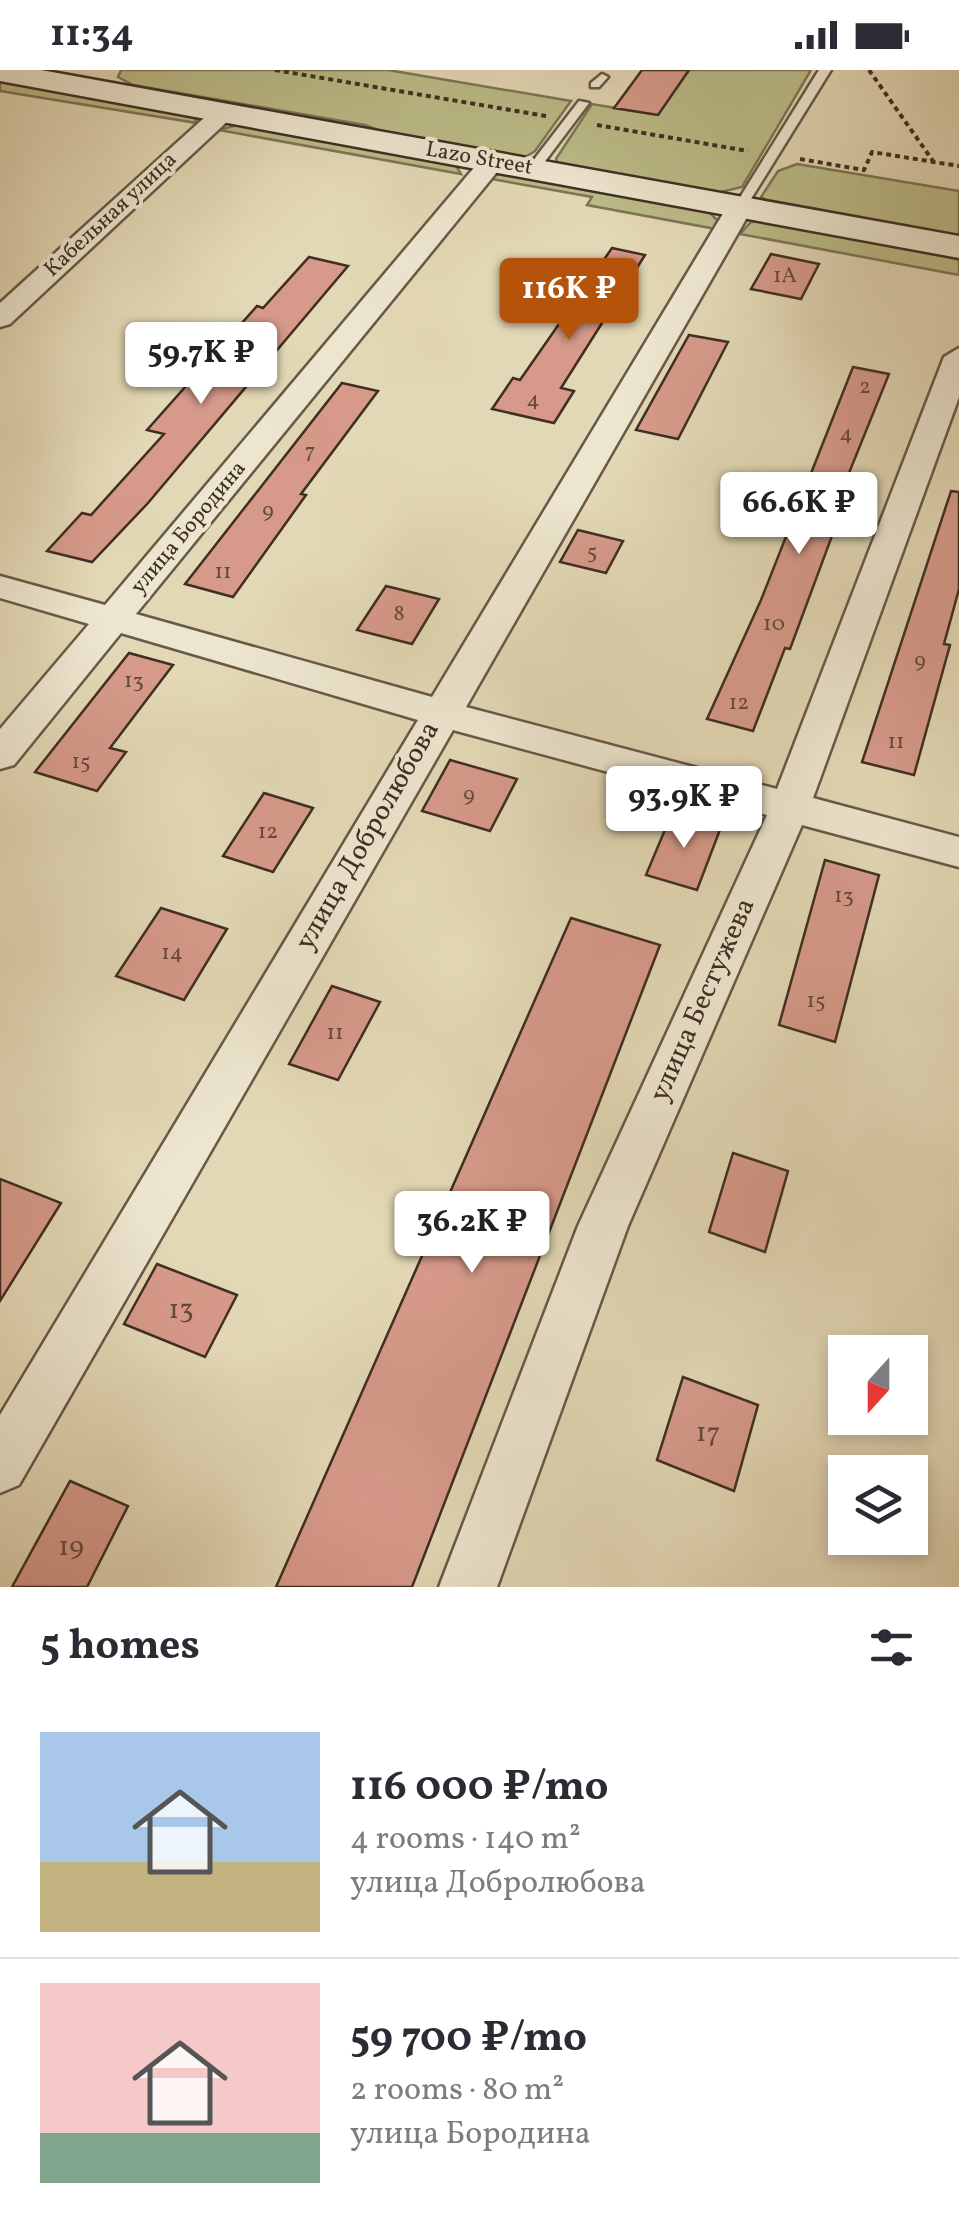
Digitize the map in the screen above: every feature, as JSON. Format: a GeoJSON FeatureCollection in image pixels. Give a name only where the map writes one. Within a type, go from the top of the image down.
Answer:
{"type":"FeatureCollection","features":[{"type":"Feature","properties":{"kind":"main road","name":"Lazo Street"},"geometry":{"type":"LineString","coordinates":[[0,72],[72,77],[223,113],[959,247]]}},
{"type":"Feature","properties":{"kind":"street","name":"Кабельная улица"},"geometry":{"type":"LineString","coordinates":[[0,318],[223,113]]}},
{"type":"Feature","properties":{"kind":"street","name":"улица Бородина"},"geometry":{"type":"LineString","coordinates":[[0,755],[492,162]]}},
{"type":"Feature","properties":{"kind":"street","name":"улица Добролюбова"},"geometry":{"type":"LineString","coordinates":[[0,1466],[740,207]]}},
{"type":"Feature","properties":{"kind":"street","name":"улица Бестужева"},"geometry":{"type":"LineString","coordinates":[[468,1587],[603,1226],[790,806],[959,357]]}},
{"type":"Feature","properties":{"kind":"street"},"geometry":{"type":"LineString","coordinates":[[0,587],[440,713],[959,852]]}},
{"type":"Feature","properties":{"kind":"lane"},"geometry":{"type":"LineString","coordinates":[[740,207],[825,70]]}},
{"type":"Feature","properties":{"kind":"lane"},"geometry":{"type":"LineString","coordinates":[[533,169],[583,102]]}},
{"type":"Feature","properties":{"kind":"path"},"geometry":{"type":"LineString","coordinates":[[869,70],[934,162]]}},
{"type":"Feature","properties":{"kind":"path"},"geometry":{"type":"LineString","coordinates":[[872,152],[959,166]]}},
{"type":"Feature","properties":{"kind":"green space"},"geometry":{"type":"Polygon","coordinates":[[[121,70],[388,70],[571,101],[535,151],[522,159],[399,138],[365,125],[133,85],[118,77],[121,70]]]}},
{"type":"Feature","properties":{"kind":"green space"},"geometry":{"type":"Polygon","coordinates":[[[689,70],[811,70],[742,187],[717,193],[558,164],[556,159],[592,104],[658,115],[689,70]]]}},
{"type":"Feature","properties":{"kind":"green space"},"geometry":{"type":"Polygon","coordinates":[[[0,82],[181,113],[194,117],[197,123],[0,91],[0,82]]]}},
{"type":"Feature","properties":{"kind":"green space"},"geometry":{"type":"Polygon","coordinates":[[[237,125],[454,162],[461,174],[219,130],[237,125]]]}},
{"type":"Feature","properties":{"kind":"green space"},"geometry":{"type":"Polygon","coordinates":[[[797,164],[959,191],[959,239],[774,205],[761,197],[778,171],[797,164]]]}},
{"type":"Feature","properties":{"kind":"green space"},"geometry":{"type":"Polygon","coordinates":[[[502,173],[704,207],[720,223],[716,229],[587,205],[592,197],[486,178],[502,173]]]}},
{"type":"Feature","properties":{"kind":"green space"},"geometry":{"type":"Polygon","coordinates":[[[769,221],[959,255],[959,275],[740,234],[751,222],[769,221]]]}},
{"type":"Feature","properties":{"kind":"building"},"geometry":{"type":"Polygon","coordinates":[[[642,70],[689,70],[658,115],[614,108],[642,70]]]}},
{"type":"Feature","properties":{"kind":"building"},"geometry":{"type":"Polygon","coordinates":[[[612,248],[645,255],[561,388],[574,391],[554,423],[492,409],[513,378],[520,380],[612,248]]]}},
{"type":"Feature","properties":{"kind":"building"},"geometry":{"type":"Polygon","coordinates":[[[771,254],[819,264],[801,299],[751,289],[771,254]]]}},
{"type":"Feature","properties":{"kind":"building"},"geometry":{"type":"Polygon","coordinates":[[[309,257],[348,266],[148,503],[92,562],[47,551],[82,513],[91,515],[164,434],[147,430],[257,306],[263,308],[309,257]]]}},
{"type":"Feature","properties":{"kind":"building"},"geometry":{"type":"Polygon","coordinates":[[[689,335],[728,342],[678,439],[636,430],[689,335]]]}},
{"type":"Feature","properties":{"kind":"building"},"geometry":{"type":"Polygon","coordinates":[[[853,367],[889,374],[849,473],[855,474],[790,649],[785,648],[753,731],[707,719],[761,600],[853,367]]]}},
{"type":"Feature","properties":{"kind":"building"},"geometry":{"type":"Polygon","coordinates":[[[342,383],[378,391],[301,494],[306,495],[233,597],[185,584],[342,383]]]}},
{"type":"Feature","properties":{"kind":"building"},"geometry":{"type":"Polygon","coordinates":[[[951,491],[959,492],[959,589],[944,644],[950,645],[914,775],[862,762],[951,491]]]}},
{"type":"Feature","properties":{"kind":"building"},"geometry":{"type":"Polygon","coordinates":[[[578,530],[623,541],[606,573],[560,562],[578,530]]]}},
{"type":"Feature","properties":{"kind":"building"},"geometry":{"type":"Polygon","coordinates":[[[386,586],[439,599],[412,644],[357,630],[386,586]]]}},
{"type":"Feature","properties":{"kind":"building"},"geometry":{"type":"Polygon","coordinates":[[[129,653],[173,665],[110,748],[126,752],[97,791],[35,772],[129,653]]]}},
{"type":"Feature","properties":{"kind":"building"},"geometry":{"type":"Polygon","coordinates":[[[450,760],[517,779],[490,831],[422,811],[450,760]]]}},
{"type":"Feature","properties":{"kind":"building"},"geometry":{"type":"Polygon","coordinates":[[[264,793],[313,808],[273,872],[223,856],[264,793]]]}},
{"type":"Feature","properties":{"kind":"building"},"geometry":{"type":"Polygon","coordinates":[[[672,813],[721,827],[697,890],[646,875],[672,813]]]}},
{"type":"Feature","properties":{"kind":"building"},"geometry":{"type":"Polygon","coordinates":[[[825,860],[879,875],[835,1042],[779,1025],[825,860]]]}},
{"type":"Feature","properties":{"kind":"building"},"geometry":{"type":"Polygon","coordinates":[[[161,908],[227,929],[184,1000],[116,976],[161,908]]]}},
{"type":"Feature","properties":{"kind":"building"},"geometry":{"type":"Polygon","coordinates":[[[571,918],[660,945],[412,1587],[276,1587],[571,918]]]}},
{"type":"Feature","properties":{"kind":"building"},"geometry":{"type":"Polygon","coordinates":[[[332,986],[380,1002],[338,1080],[289,1064],[332,986]]]}},
{"type":"Feature","properties":{"kind":"building"},"geometry":{"type":"Polygon","coordinates":[[[733,1153],[788,1171],[765,1252],[709,1232],[733,1153]]]}},
{"type":"Feature","properties":{"kind":"building"},"geometry":{"type":"Polygon","coordinates":[[[0,1179],[61,1203],[0,1301],[0,1179]]]}},
{"type":"Feature","properties":{"kind":"building"},"geometry":{"type":"Polygon","coordinates":[[[157,1264],[237,1295],[205,1357],[124,1324],[157,1264]]]}},
{"type":"Feature","properties":{"kind":"building"},"geometry":{"type":"Polygon","coordinates":[[[683,1377],[758,1405],[734,1491],[657,1460],[683,1377]]]}},
{"type":"Feature","properties":{"kind":"building"},"geometry":{"type":"Polygon","coordinates":[[[70,1481],[128,1506],[87,1587],[12,1587],[70,1481]]]}}]}
